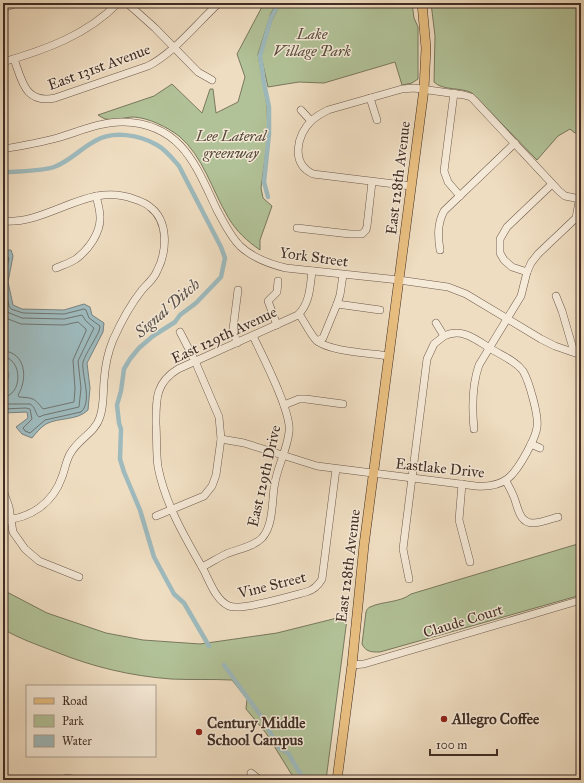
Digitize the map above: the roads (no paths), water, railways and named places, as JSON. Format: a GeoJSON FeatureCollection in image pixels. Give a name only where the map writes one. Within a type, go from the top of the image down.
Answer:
{"type":"FeatureCollection","features":[{"type":"Feature","properties":{"kind":"main road","name":"East 128th Avenue"},"geometry":{"type":"LineString","coordinates":[[337,780],[352,665],[362,560],[424,89],[426,48],[422,3]]}},
{"type":"Feature","properties":{"kind":"street"},"geometry":{"type":"LineString","coordinates":[[3,8],[17,3]]}},
{"type":"Feature","properties":{"kind":"street"},"geometry":{"type":"LineString","coordinates":[[3,62],[74,36],[102,18],[118,3]]}},
{"type":"Feature","properties":{"kind":"street"},"geometry":{"type":"LineString","coordinates":[[127,3],[155,28],[198,72],[212,80]]}},
{"type":"Feature","properties":{"kind":"street","name":"East 131st Avenue"},"geometry":{"type":"LineString","coordinates":[[14,59],[21,81],[25,88],[36,98],[49,100],[148,66],[162,58],[215,4]]}},
{"type":"Feature","properties":{"kind":"street"},"geometry":{"type":"LineString","coordinates":[[411,186],[313,174],[299,166],[299,142],[303,132],[311,121],[328,110],[402,89],[424,89],[471,97],[564,196],[580,199]]}},
{"type":"Feature","properties":{"kind":"street"},"geometry":{"type":"LineString","coordinates":[[454,93],[444,171],[448,182],[460,196]]}},
{"type":"Feature","properties":{"kind":"street"},"geometry":{"type":"LineString","coordinates":[[370,98],[377,120]]}},
{"type":"Feature","properties":{"kind":"street"},"geometry":{"type":"LineString","coordinates":[[301,110],[311,121]]}},
{"type":"Feature","properties":{"kind":"street","name":"York Street"},"geometry":{"type":"LineString","coordinates":[[3,149],[47,140],[114,122],[139,123],[168,135],[177,142],[192,159],[228,230],[243,248],[256,258],[272,265],[343,275],[441,285],[455,289],[508,318],[541,339],[577,354]]}},
{"type":"Feature","properties":{"kind":"street"},"geometry":{"type":"LineString","coordinates":[[440,250],[438,239],[440,220],[444,211],[515,143]]}},
{"type":"Feature","properties":{"kind":"street"},"geometry":{"type":"LineString","coordinates":[[297,228],[358,235],[366,234],[372,182]]}},
{"type":"Feature","properties":{"kind":"street"},"geometry":{"type":"LineString","coordinates":[[527,272],[512,267],[500,258],[499,243],[504,230],[552,184]]}},
{"type":"Feature","properties":{"kind":"street"},"geometry":{"type":"LineString","coordinates":[[474,429],[472,408],[477,371],[489,348],[521,296],[527,272],[531,263],[538,254],[574,221],[577,215],[581,191]]}},
{"type":"Feature","properties":{"kind":"street"},"geometry":{"type":"LineString","coordinates":[[3,221],[17,221],[36,218],[96,196],[109,194],[118,195],[130,198],[151,207],[161,222],[165,241],[158,271],[126,313],[112,341],[105,370],[103,406],[96,426],[70,453],[57,489],[48,501],[27,516],[12,520],[3,520]]}},
{"type":"Feature","properties":{"kind":"street"},"geometry":{"type":"LineString","coordinates":[[56,268],[81,255],[97,232],[100,220],[96,196]]}},
{"type":"Feature","properties":{"kind":"street","name":"East 129th Avenue"},"geometry":{"type":"LineString","coordinates":[[225,604],[218,597],[180,528],[162,483],[158,465],[157,397],[159,389],[167,377],[178,369],[254,336],[299,314],[308,300],[312,271]]}},
{"type":"Feature","properties":{"kind":"street"},"geometry":{"type":"LineString","coordinates":[[317,341],[323,338],[337,304],[340,296],[343,275]]}},
{"type":"Feature","properties":{"kind":"street"},"geometry":{"type":"LineString","coordinates":[[277,325],[268,301],[277,292],[278,281]]}},
{"type":"Feature","properties":{"kind":"street"},"geometry":{"type":"LineString","coordinates":[[237,343],[233,329],[238,290]]}},
{"type":"Feature","properties":{"kind":"street"},"geometry":{"type":"LineString","coordinates":[[556,296],[577,354]]}},
{"type":"Feature","properties":{"kind":"street"},"geometry":{"type":"LineString","coordinates":[[337,304],[380,310]]}},
{"type":"Feature","properties":{"kind":"street"},"geometry":{"type":"LineString","coordinates":[[299,314],[317,341],[344,350],[389,356]]}},
{"type":"Feature","properties":{"kind":"street"},"geometry":{"type":"LineString","coordinates":[[409,579],[403,549],[427,359],[434,344],[444,336],[436,323]]}},
{"type":"Feature","properties":{"kind":"street"},"geometry":{"type":"LineString","coordinates":[[156,516],[198,499],[206,494],[216,476],[221,439],[219,417],[195,361],[180,332]]}},
{"type":"Feature","properties":{"kind":"street","name":"Eastlake Drive"},"geometry":{"type":"LineString","coordinates":[[221,439],[244,443],[317,466],[336,469],[411,479],[490,487],[506,481],[518,468],[536,435],[538,418],[525,375],[516,364],[468,335],[449,333],[444,336]]}},
{"type":"Feature","properties":{"kind":"street","name":"East 129th Drive"},"geometry":{"type":"LineString","coordinates":[[202,567],[224,555],[251,545],[263,537],[269,524],[275,478],[289,437],[290,424],[284,405],[254,336]]}},
{"type":"Feature","properties":{"kind":"street"},"geometry":{"type":"LineString","coordinates":[[284,405],[299,399],[343,404]]}},
{"type":"Feature","properties":{"kind":"street"},"geometry":{"type":"LineString","coordinates":[[532,444],[540,448]]}},
{"type":"Feature","properties":{"kind":"street","name":"Vine Street"},"geometry":{"type":"LineString","coordinates":[[225,604],[233,608],[241,608],[306,592],[317,586],[322,578],[336,469]]}},
{"type":"Feature","properties":{"kind":"street"},"geometry":{"type":"LineString","coordinates":[[506,481],[520,515],[526,521],[538,523],[558,517]]}},
{"type":"Feature","properties":{"kind":"street"},"geometry":{"type":"LineString","coordinates":[[462,484],[459,520],[470,562]]}},
{"type":"Feature","properties":{"kind":"street"},"geometry":{"type":"LineString","coordinates":[[3,490],[12,520],[12,528],[15,536],[24,549],[34,558],[53,568],[79,577]]}},
{"type":"Feature","properties":{"kind":"street","name":"Claude Court"},"geometry":{"type":"LineString","coordinates":[[352,665],[370,662],[581,600]]}},
{"type":"Feature","properties":{"kind":"street"},"geometry":{"type":"LineString","coordinates":[[251,773],[260,780]]}},
{"type":"Feature","properties":{"kind":"street"},"geometry":{"type":"LineString","coordinates":[[61,780],[67,778],[77,780]]}},
{"type":"Feature","properties":{"kind":"street"},"geometry":{"type":"LineString","coordinates":[[52,780],[57,780]]}},
{"type":"Feature","properties":{"kind":"water"},"geometry":{"type":"Polygon","coordinates":[[[7,250],[11,250],[13,256],[8,282],[13,305],[22,309],[64,310],[84,304],[90,307],[92,315],[104,323],[103,332],[87,363],[90,388],[88,410],[79,416],[56,420],[46,424],[32,438],[22,434],[16,427],[28,418],[27,412],[3,413],[3,390],[7,383],[9,374],[3,363],[3,254],[7,250]]]}},
{"type":"Feature","properties":{"kind":"waterway"},"geometry":{"type":"LineString","coordinates":[[263,75],[260,56],[271,18],[279,3]]}},
{"type":"Feature","properties":{"kind":"waterway"},"geometry":{"type":"LineString","coordinates":[[263,78],[269,107],[269,134],[264,182],[268,197]]}},
{"type":"Feature","properties":{"kind":"waterway","name":"Signal Ditch"},"geometry":{"type":"LineString","coordinates":[[8,172],[38,170],[54,167],[65,162],[95,141],[102,138],[118,135],[135,136],[163,149],[179,166],[221,247],[225,258],[221,277],[196,303],[180,315],[175,322],[153,336],[139,348],[130,359],[124,369],[121,391],[117,405],[121,429],[120,459],[140,510],[154,557],[174,594],[184,603],[209,646]]}},
{"type":"Feature","properties":{"kind":"waterway","name":"Signal Ditch"},"geometry":{"type":"LineString","coordinates":[[224,665],[261,716],[279,748],[288,753],[304,780]]}},
{"type":"Feature","properties":{"kind":"place","name":"Allegro Coffee"},"geometry":{"type":"Point","coordinates":[444,719]}},
{"type":"Feature","properties":{"kind":"place","name":"Century Middle School Campus"},"geometry":{"type":"Point","coordinates":[199,732]}},
{"type":"Feature","properties":{"kind":"park label","name":"Lake Village Park"},"geometry":{"type":"Point","coordinates":[312,42]}},
{"type":"Feature","properties":{"kind":"park label","name":"Lee Lateral greenway"},"geometry":{"type":"Point","coordinates":[231,144]}}]}
